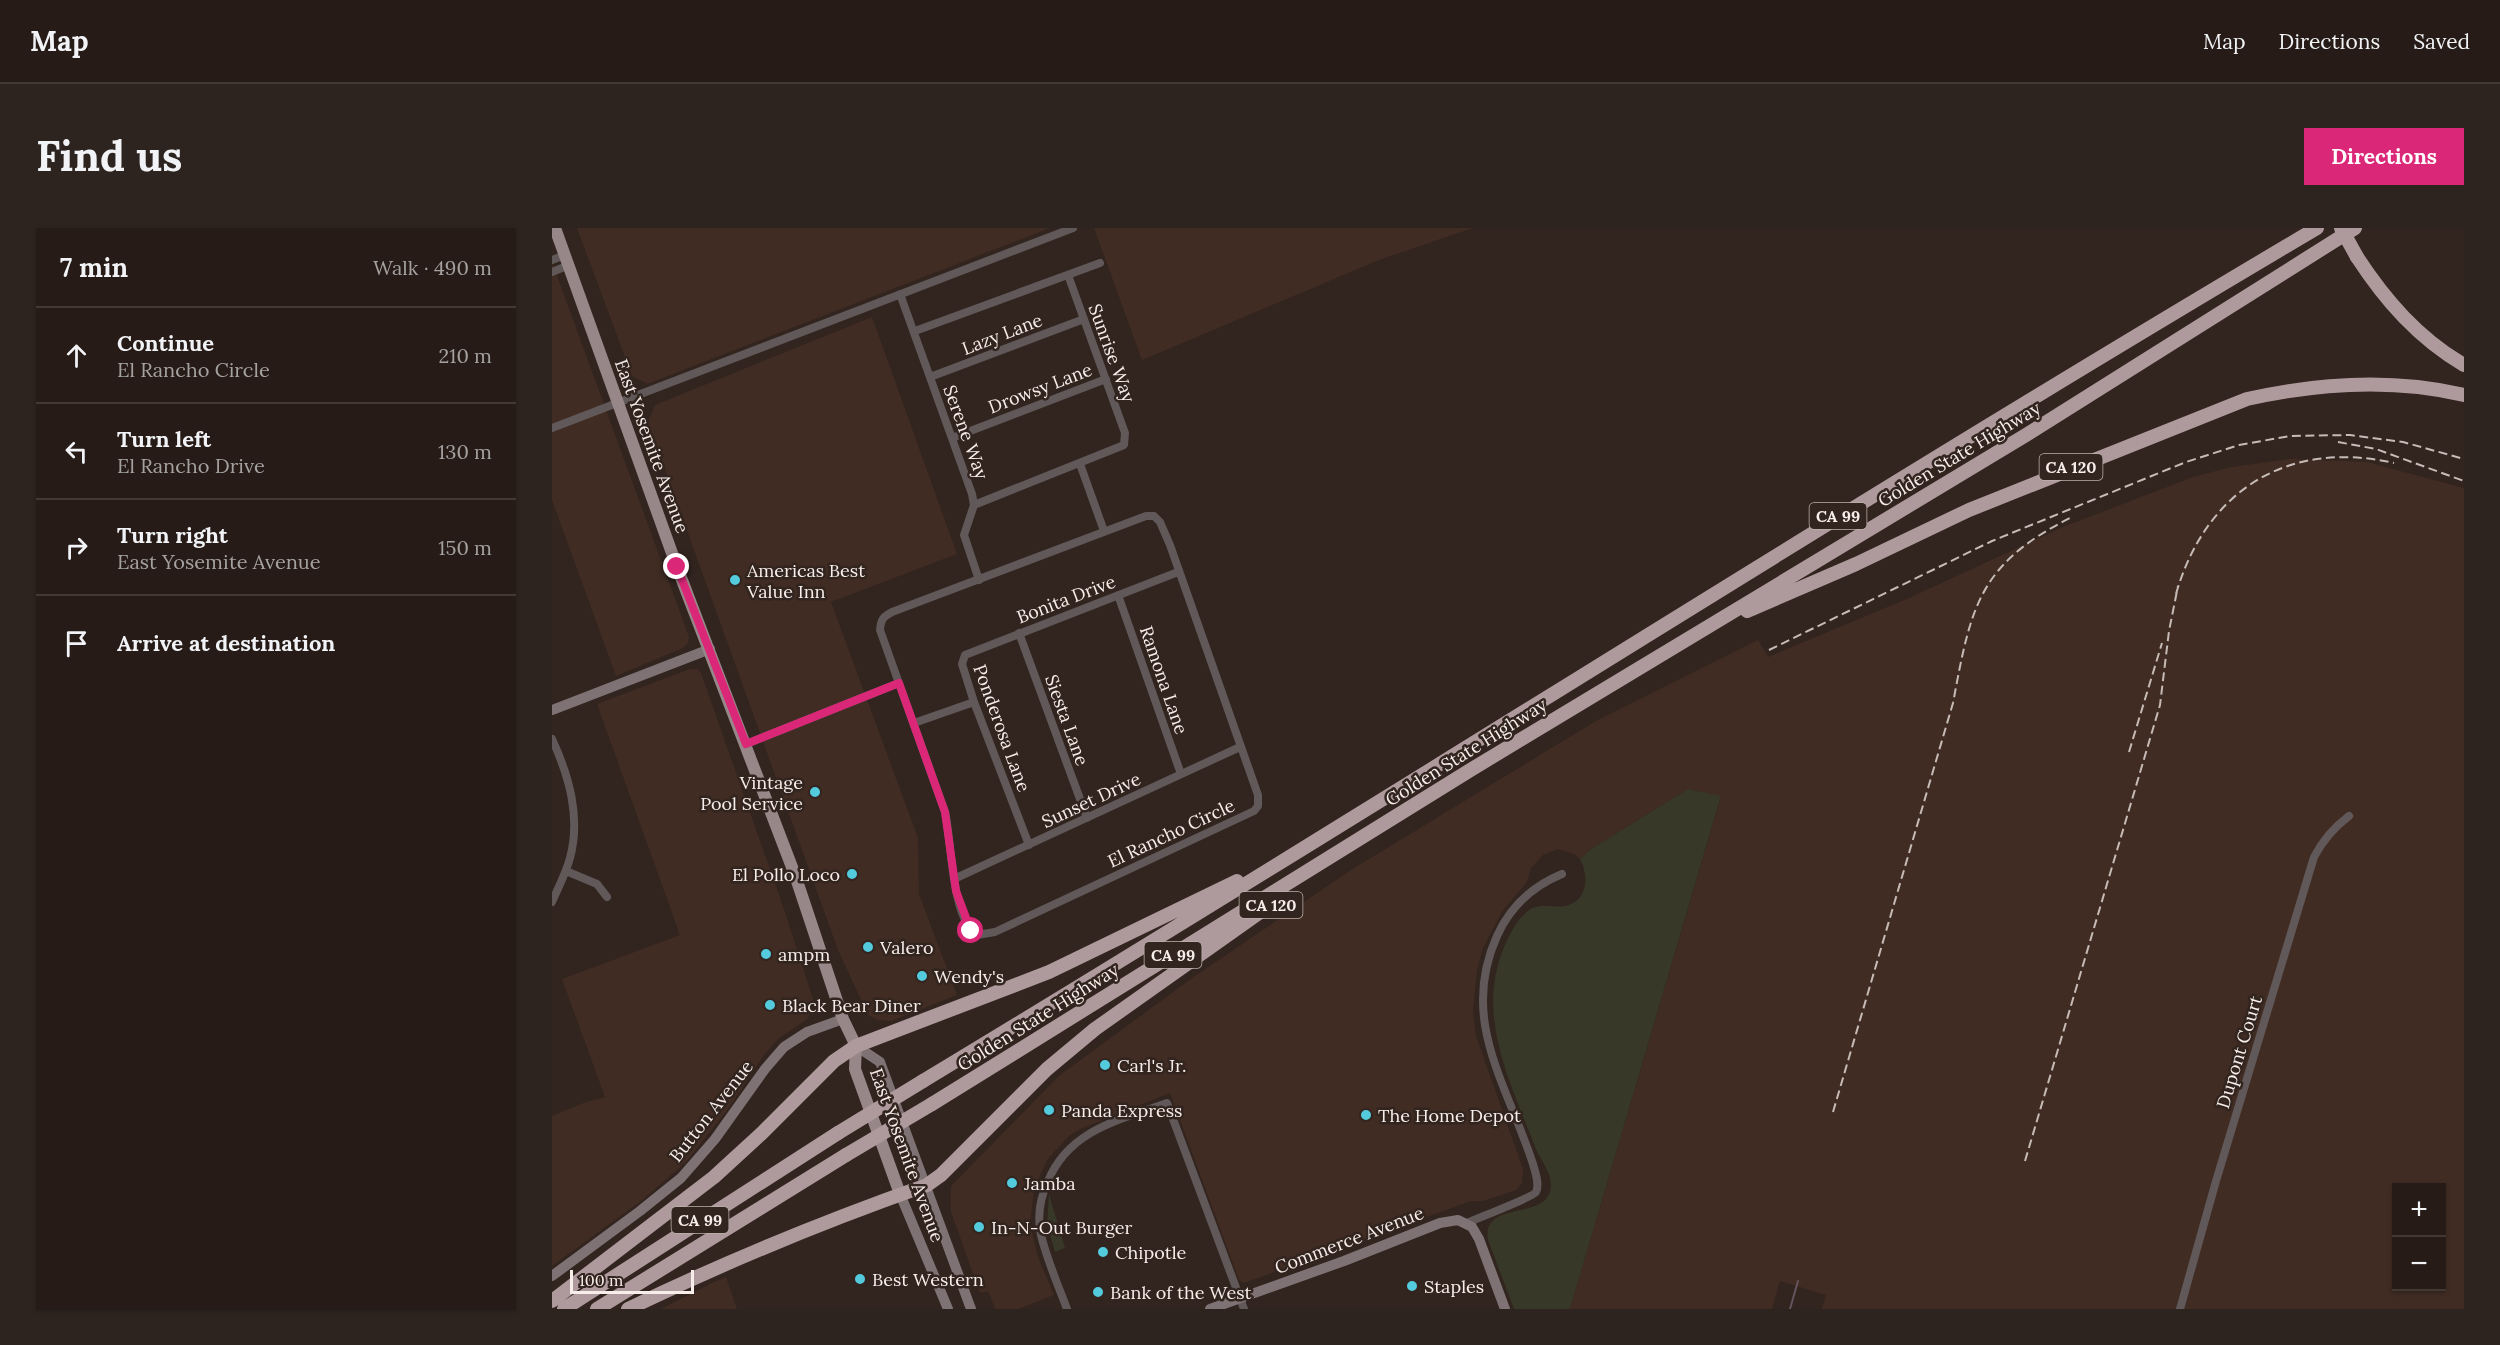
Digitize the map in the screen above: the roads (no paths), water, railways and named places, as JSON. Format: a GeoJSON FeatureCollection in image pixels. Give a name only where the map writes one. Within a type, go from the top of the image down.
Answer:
{"type":"FeatureCollection","features":[{"type":"Feature","properties":{"kind":"highway","name":"Golden State Highway"},"geometry":{"type":"LineString","coordinates":[[564,1309],[838,1133],[1317,841],[1776,554],[2317,228]]}},
{"type":"Feature","properties":{"kind":"highway"},"geometry":{"type":"LineString","coordinates":[[2341,228],[2384,296],[2414,328],[2464,365]]}},
{"type":"Feature","properties":{"kind":"highway"},"geometry":{"type":"LineString","coordinates":[[2348,228],[2359,255],[2387,289],[2416,320],[2464,357]]}},
{"type":"Feature","properties":{"kind":"highway","name":"Golden State Highway"},"geometry":{"type":"LineString","coordinates":[[597,1309],[1413,806],[2026,435],[2355,228]]}},
{"type":"Feature","properties":{"kind":"highway","name":"CA 120"},"geometry":{"type":"LineString","coordinates":[[1698,632],[1856,564],[1925,530],[2017,490],[2247,399],[2282,391],[2352,385],[2415,386],[2464,395]]}},
{"type":"Feature","properties":{"kind":"highway","name":"CA 120"},"geometry":{"type":"LineString","coordinates":[[900,1194],[927,1185],[941,1175],[1047,1070],[1095,1029],[1413,806]]}},
{"type":"Feature","properties":{"kind":"highway","name":"CA 120"},"geometry":{"type":"LineString","coordinates":[[856,1046],[1049,972],[1317,841]]}},
{"type":"Feature","properties":{"kind":"highway"},"geometry":{"type":"LineString","coordinates":[[552,1301],[714,1178],[834,1061],[856,1046]]}},
{"type":"Feature","properties":{"kind":"highway"},"geometry":{"type":"LineString","coordinates":[[628,1309],[702,1273],[797,1233],[900,1194]]}},
{"type":"Feature","properties":{"kind":"main road","name":"East Yosemite Avenue"},"geometry":{"type":"LineString","coordinates":[[555,228],[617,402],[802,896],[843,1019],[856,1046],[855,1070],[900,1194]]}},
{"type":"Feature","properties":{"kind":"street"},"geometry":{"type":"LineString","coordinates":[[552,428],[1073,228]]}},
{"type":"Feature","properties":{"kind":"street"},"geometry":{"type":"LineString","coordinates":[[552,260],[567,260]]}},
{"type":"Feature","properties":{"kind":"street"},"geometry":{"type":"LineString","coordinates":[[552,272],[567,260]]}},
{"type":"Feature","properties":{"kind":"street"},"geometry":{"type":"LineString","coordinates":[[915,332],[1100,263]]}},
{"type":"Feature","properties":{"kind":"street","name":"Sunrise Way"},"geometry":{"type":"LineString","coordinates":[[1068,275],[1125,433],[1125,442],[1120,448],[1080,464]]}},
{"type":"Feature","properties":{"kind":"street","name":"Serene Way"},"geometry":{"type":"LineString","coordinates":[[900,294],[972,494],[974,505],[964,535],[979,580]]}},
{"type":"Feature","properties":{"kind":"street","name":"Lazy Lane"},"geometry":{"type":"LineString","coordinates":[[930,377],[1084,319]]}},
{"type":"Feature","properties":{"kind":"street","name":"Drowsy Lane"},"geometry":{"type":"LineString","coordinates":[[952,438],[1106,379]]}},
{"type":"Feature","properties":{"kind":"street"},"geometry":{"type":"LineString","coordinates":[[974,505],[1080,464],[1104,531]]}},
{"type":"Feature","properties":{"kind":"street","name":"El Rancho Circle"},"geometry":{"type":"LineString","coordinates":[[1146,516],[1154,516],[1160,522],[1258,795],[1258,806],[1254,811],[994,932],[977,935],[971,931],[956,891],[950,833],[945,812],[880,630],[883,618],[1104,531],[1146,516]]}},
{"type":"Feature","properties":{"kind":"street","name":"Bonita Drive"},"geometry":{"type":"LineString","coordinates":[[964,655],[1178,572]]}},
{"type":"Feature","properties":{"kind":"street","name":"Ramona Lane"},"geometry":{"type":"LineString","coordinates":[[1118,595],[1181,774]]}},
{"type":"Feature","properties":{"kind":"street","name":"Siesta Lane"},"geometry":{"type":"LineString","coordinates":[[1019,633],[1087,818]]}},
{"type":"Feature","properties":{"kind":"street"},"geometry":{"type":"LineString","coordinates":[[552,710],[710,649]]}},
{"type":"Feature","properties":{"kind":"street","name":"Ponderosa Lane"},"geometry":{"type":"LineString","coordinates":[[964,655],[962,664],[974,702],[1029,845]]}},
{"type":"Feature","properties":{"kind":"street"},"geometry":{"type":"LineString","coordinates":[[746,744],[899,683]]}},
{"type":"Feature","properties":{"kind":"street"},"geometry":{"type":"LineString","coordinates":[[914,723],[974,702]]}},
{"type":"Feature","properties":{"kind":"street"},"geometry":{"type":"LineString","coordinates":[[552,739],[561,759],[574,811],[574,833],[566,871],[552,902]]}},
{"type":"Feature","properties":{"kind":"street","name":"Sunset Drive"},"geometry":{"type":"LineString","coordinates":[[954,879],[1240,747]]}},
{"type":"Feature","properties":{"kind":"street","name":"Dupont Court"},"geometry":{"type":"LineString","coordinates":[[2180,1309],[2216,1181],[2314,857],[2334,827],[2349,816]]}},
{"type":"Feature","properties":{"kind":"street"},"geometry":{"type":"LineString","coordinates":[[566,871],[597,884],[607,897]]}},
{"type":"Feature","properties":{"kind":"street"},"geometry":{"type":"LineString","coordinates":[[1505,1309],[1479,1239],[1467,1223],[1496,1209],[1530,1198],[1535,1193],[1537,1182],[1533,1164],[1489,1045],[1482,1006],[1483,975],[1496,938],[1515,906],[1546,880],[1562,874]]}},
{"type":"Feature","properties":{"kind":"street","name":"Button Avenue"},"geometry":{"type":"LineString","coordinates":[[552,1276],[640,1212],[681,1178],[715,1139],[765,1069],[784,1047],[807,1032],[843,1019]]}},
{"type":"Feature","properties":{"kind":"street","name":"East Yosemite Avenue"},"geometry":{"type":"LineString","coordinates":[[856,1046],[880,1062],[971,1309]]}},
{"type":"Feature","properties":{"kind":"street"},"geometry":{"type":"LineString","coordinates":[[1067,1309],[1048,1257],[1039,1221],[1040,1198],[1055,1164],[1070,1146],[1090,1132],[1167,1103],[1242,1304]]}},
{"type":"Feature","properties":{"kind":"street","name":"East Yosemite Avenue"},"geometry":{"type":"LineString","coordinates":[[900,1194],[948,1309]]}},
{"type":"Feature","properties":{"kind":"street","name":"Commerce Avenue"},"geometry":{"type":"LineString","coordinates":[[1210,1309],[1242,1304],[1440,1223],[1458,1220],[1467,1223]]}},
{"type":"Feature","properties":{"kind":"waterway"},"geometry":{"type":"LineString","coordinates":[[1790,1309],[1798,1281]]}},
{"type":"Feature","properties":{"kind":"railway"},"geometry":{"type":"LineString","coordinates":[[1769,650],[1992,541],[2186,462],[2239,445],[2290,436],[2350,435],[2403,442],[2464,459]]}},
{"type":"Feature","properties":{"kind":"railway"},"geometry":{"type":"LineString","coordinates":[[2338,442],[2376,449],[2464,481]]}},
{"type":"Feature","properties":{"kind":"railway"},"geometry":{"type":"LineString","coordinates":[[2176,594],[2190,558],[2208,526],[2230,501],[2257,480],[2286,466],[2319,459],[2355,457],[2394,463]]}},
{"type":"Feature","properties":{"kind":"railway"},"geometry":{"type":"LineString","coordinates":[[1833,1112],[1953,703],[1959,669],[1974,614],[1984,592],[1998,571],[2016,552],[2072,517]]}},
{"type":"Feature","properties":{"kind":"railway"},"geometry":{"type":"LineString","coordinates":[[2025,1161],[2160,705],[2169,631],[2178,586]]}},
{"type":"Feature","properties":{"kind":"railway"},"geometry":{"type":"LineString","coordinates":[[2129,752],[2162,643]]}},
{"type":"Feature","properties":{"kind":"place","name":"Americas Best Value Inn"},"geometry":{"type":"Point","coordinates":[735,580]}},
{"type":"Feature","properties":{"kind":"place","name":"Vintage Pool Service"},"geometry":{"type":"Point","coordinates":[815,792]}},
{"type":"Feature","properties":{"kind":"place","name":"El Pollo Loco"},"geometry":{"type":"Point","coordinates":[852,874]}},
{"type":"Feature","properties":{"kind":"place","name":"Valero"},"geometry":{"type":"Point","coordinates":[868,947]}},
{"type":"Feature","properties":{"kind":"place","name":"ampm"},"geometry":{"type":"Point","coordinates":[766,954]}},
{"type":"Feature","properties":{"kind":"place","name":"Wendy's"},"geometry":{"type":"Point","coordinates":[922,976]}},
{"type":"Feature","properties":{"kind":"place","name":"Black Bear Diner"},"geometry":{"type":"Point","coordinates":[770,1005]}},
{"type":"Feature","properties":{"kind":"place","name":"Carl's Jr."},"geometry":{"type":"Point","coordinates":[1105,1065]}},
{"type":"Feature","properties":{"kind":"place","name":"Panda Express"},"geometry":{"type":"Point","coordinates":[1049,1110]}},
{"type":"Feature","properties":{"kind":"place","name":"The Home Depot"},"geometry":{"type":"Point","coordinates":[1366,1115]}},
{"type":"Feature","properties":{"kind":"place","name":"Jamba"},"geometry":{"type":"Point","coordinates":[1012,1183]}},
{"type":"Feature","properties":{"kind":"place","name":"In-N-Out Burger"},"geometry":{"type":"Point","coordinates":[979,1227]}},
{"type":"Feature","properties":{"kind":"place","name":"Chipotle"},"geometry":{"type":"Point","coordinates":[1103,1252]}},
{"type":"Feature","properties":{"kind":"place","name":"Best Western"},"geometry":{"type":"Point","coordinates":[860,1279]}},
{"type":"Feature","properties":{"kind":"place","name":"Staples"},"geometry":{"type":"Point","coordinates":[1412,1286]}},
{"type":"Feature","properties":{"kind":"place","name":"Bank of the West"},"geometry":{"type":"Point","coordinates":[1098,1292]}}]}
